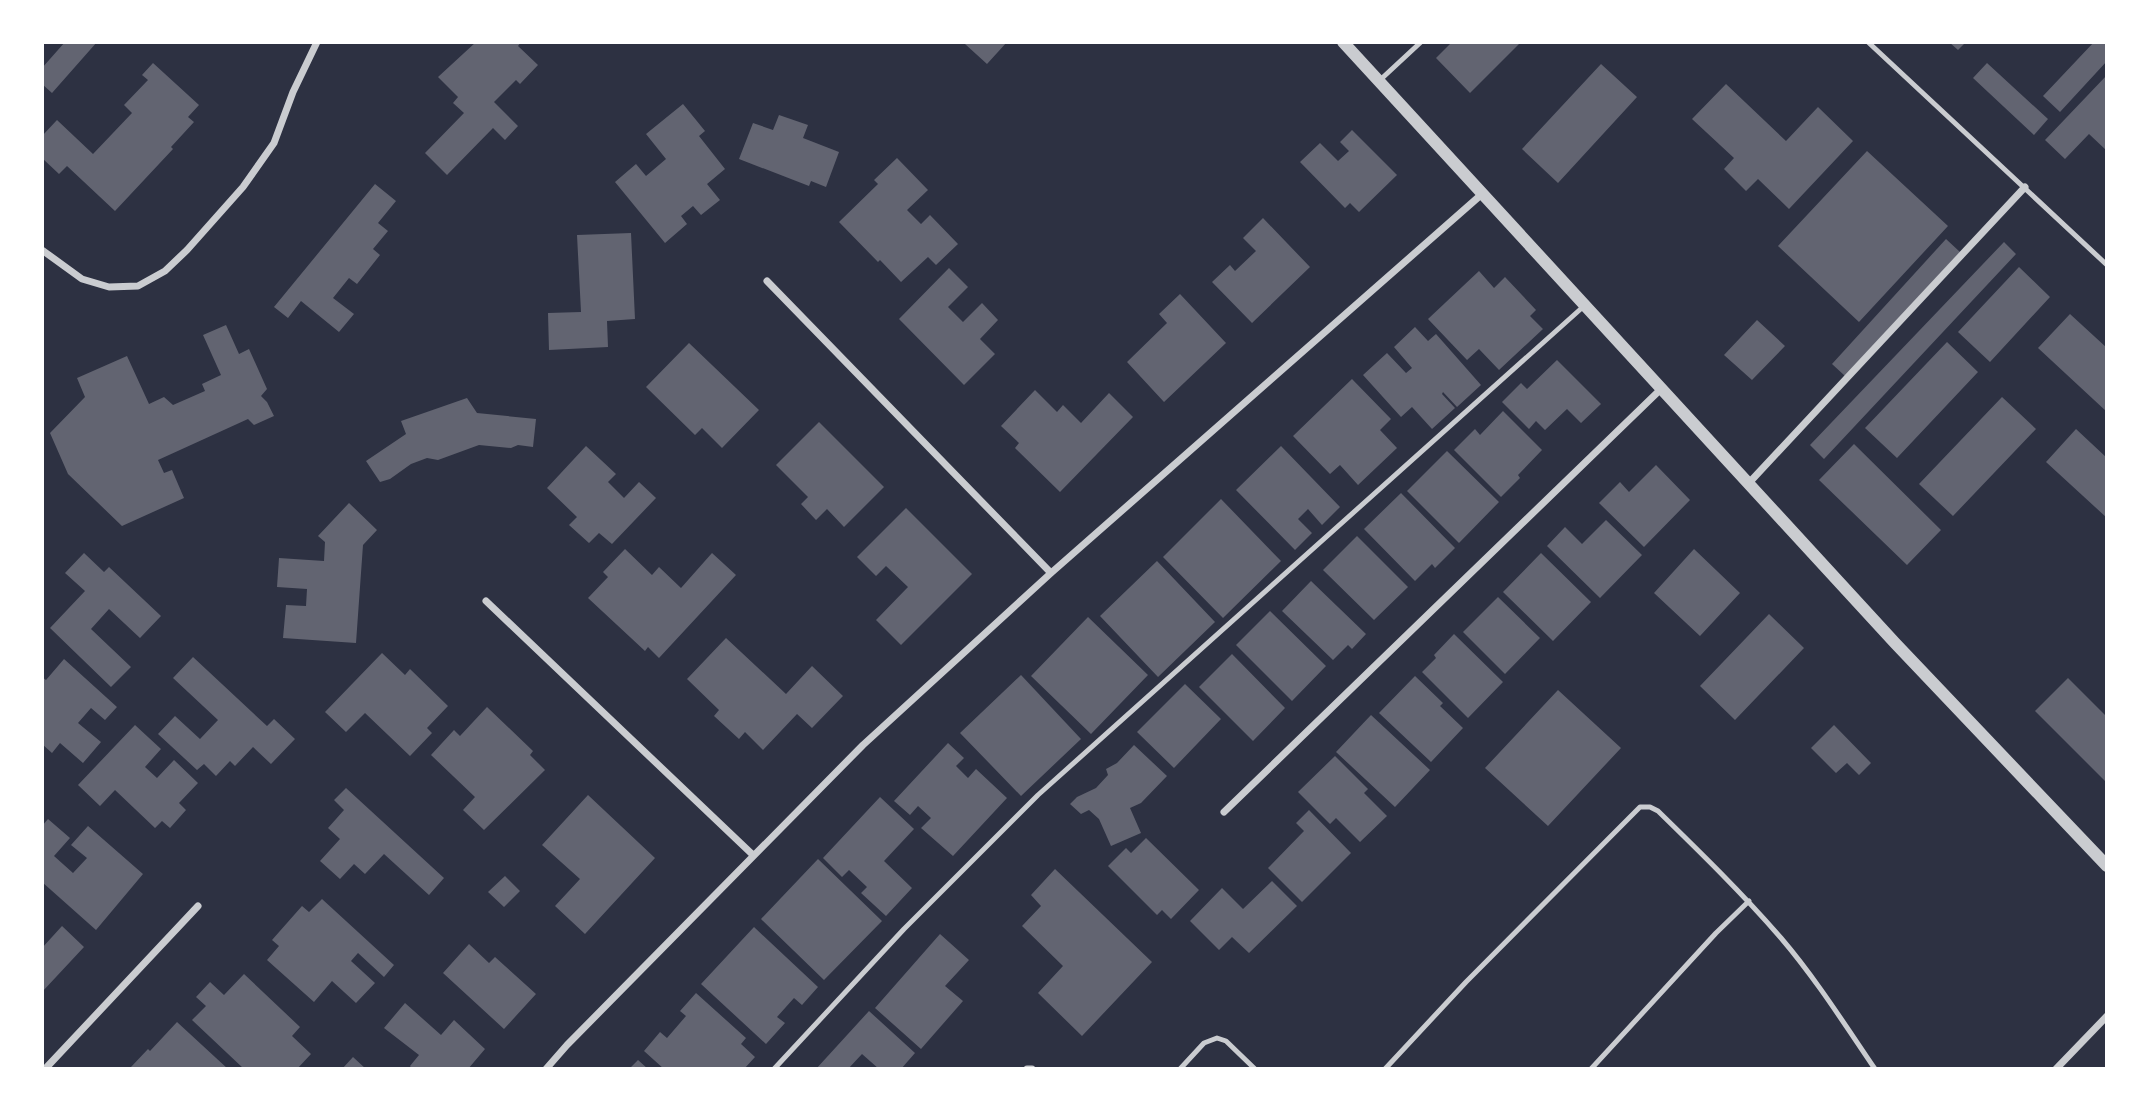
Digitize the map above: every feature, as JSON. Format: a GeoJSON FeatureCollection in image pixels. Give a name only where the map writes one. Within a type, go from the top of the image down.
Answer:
{"type":"FeatureCollection","features":[{"type":"Feature","properties":{"kind":"street"},"geometry":{"type":"LineString","coordinates":[[42,250],[82,279],[109,287],[138,286],[164,271],[187,250],[243,187],[274,144],[293,92],[317,42]]}},
{"type":"Feature","properties":{"kind":"street"},"geometry":{"type":"LineString","coordinates":[[1343,42],[1895,643],[2107,866]]}},
{"type":"Feature","properties":{"kind":"street"},"geometry":{"type":"LineString","coordinates":[[1748,484],[2025,187]]}},
{"type":"Feature","properties":{"kind":"street"},"geometry":{"type":"LineString","coordinates":[[546,1069],[863,745],[1051,573],[1482,194]]}},
{"type":"Feature","properties":{"kind":"street"},"geometry":{"type":"LineString","coordinates":[[767,281],[1051,573]]}},
{"type":"Feature","properties":{"kind":"street"},"geometry":{"type":"LineString","coordinates":[[1224,811],[1661,390]]}},
{"type":"Feature","properties":{"kind":"street"},"geometry":{"type":"LineString","coordinates":[[486,601],[753,855]]}},
{"type":"Feature","properties":{"kind":"street"},"geometry":{"type":"LineString","coordinates":[[46,1069],[198,906]]}},
{"type":"Feature","properties":{"kind":"street"},"geometry":{"type":"LineString","coordinates":[[2056,1069],[2107,1016]]}},
{"type":"Feature","properties":{"kind":"lane"},"geometry":{"type":"LineString","coordinates":[[1379,81],[1421,42]]}},
{"type":"Feature","properties":{"kind":"lane"},"geometry":{"type":"LineString","coordinates":[[1868,42],[2107,265]]}},
{"type":"Feature","properties":{"kind":"lane"},"geometry":{"type":"LineString","coordinates":[[774,1069],[904,929],[1038,795],[1584,306]]}},
{"type":"Feature","properties":{"kind":"lane"},"geometry":{"type":"LineString","coordinates":[[1385,1069],[1466,982],[1640,807],[1650,807],[1658,811],[1749,901],[1783,940],[1826,997],[1875,1069]]}},
{"type":"Feature","properties":{"kind":"lane"},"geometry":{"type":"LineString","coordinates":[[1591,1069],[1716,933],[1749,901]]}},
{"type":"Feature","properties":{"kind":"lane"},"geometry":{"type":"LineString","coordinates":[[1180,1069],[1204,1043],[1217,1038],[1226,1041],[1255,1069]]}},
{"type":"Feature","properties":{"kind":"building"},"geometry":{"type":"Polygon","coordinates":[[[65,42],[97,42],[52,93],[42,84],[42,68],[65,42]]]}},
{"type":"Feature","properties":{"kind":"building"},"geometry":{"type":"Polygon","coordinates":[[[476,42],[521,42],[518,46],[538,65],[520,84],[516,80],[494,102],[518,126],[505,140],[493,128],[447,175],[425,153],[464,113],[453,103],[458,97],[438,77],[476,42]]]}},
{"type":"Feature","properties":{"kind":"building"},"geometry":{"type":"Polygon","coordinates":[[[1007,42],[987,64],[965,44],[1007,42]]]}},
{"type":"Feature","properties":{"kind":"building"},"geometry":{"type":"Polygon","coordinates":[[[1452,42],[1521,42],[1470,93],[1436,58],[1452,42]]]}},
{"type":"Feature","properties":{"kind":"building"},"geometry":{"type":"Polygon","coordinates":[[[1949,42],[1966,42],[1958,50],[1949,42]]]}},
{"type":"Feature","properties":{"kind":"building"},"geometry":{"type":"Polygon","coordinates":[[[2094,42],[2107,42],[2107,61],[2060,112],[2043,96],[2094,42]]]}},
{"type":"Feature","properties":{"kind":"building"},"geometry":{"type":"Polygon","coordinates":[[[153,63],[199,105],[188,117],[194,122],[171,147],[173,149],[115,211],[67,166],[59,174],[42,158],[42,136],[57,120],[93,154],[132,113],[124,105],[148,80],[142,75],[153,63]]]}},
{"type":"Feature","properties":{"kind":"building"},"geometry":{"type":"Polygon","coordinates":[[[1987,63],[2048,119],[2034,135],[1973,78],[1987,63]]]}},
{"type":"Feature","properties":{"kind":"building"},"geometry":{"type":"Polygon","coordinates":[[[1601,64],[1637,97],[1558,183],[1522,149],[1601,64]]]}},
{"type":"Feature","properties":{"kind":"building"},"geometry":{"type":"Polygon","coordinates":[[[2107,75],[2107,151],[2089,134],[2065,159],[2045,140],[2107,75]]]}},
{"type":"Feature","properties":{"kind":"building"},"geometry":{"type":"Polygon","coordinates":[[[1726,84],[1786,141],[1818,107],[1853,141],[1789,209],[1758,179],[1746,191],[1724,169],[1734,158],[1692,119],[1726,84]]]}},
{"type":"Feature","properties":{"kind":"building"},"geometry":{"type":"Polygon","coordinates":[[[683,104],[705,131],[699,136],[725,169],[707,184],[720,200],[701,215],[693,206],[681,216],[687,224],[665,243],[615,182],[636,164],[646,176],[666,159],[646,134],[683,104]]]}},
{"type":"Feature","properties":{"kind":"building"},"geometry":{"type":"Polygon","coordinates":[[[779,115],[808,125],[803,138],[839,152],[826,187],[811,181],[809,186],[739,159],[753,123],[773,130],[779,115]]]}},
{"type":"Feature","properties":{"kind":"building"},"geometry":{"type":"Polygon","coordinates":[[[1352,130],[1397,175],[1359,212],[1350,203],[1345,208],[1300,162],[1320,143],[1338,161],[1349,151],[1340,142],[1352,130]]]}},
{"type":"Feature","properties":{"kind":"building"},"geometry":{"type":"Polygon","coordinates":[[[1867,151],[1948,226],[1859,322],[1778,246],[1867,151]]]}},
{"type":"Feature","properties":{"kind":"building"},"geometry":{"type":"Polygon","coordinates":[[[897,158],[928,190],[907,210],[921,224],[930,215],[958,244],[936,265],[928,257],[901,282],[839,222],[878,184],[874,180],[897,158]]]}},
{"type":"Feature","properties":{"kind":"building"},"geometry":{"type":"Polygon","coordinates":[[[375,184],[396,201],[378,223],[388,231],[373,249],[380,255],[357,284],[349,278],[333,298],[354,314],[339,332],[301,301],[288,318],[274,307],[375,184]]]}},
{"type":"Feature","properties":{"kind":"building"},"geometry":{"type":"Polygon","coordinates":[[[1263,218],[1310,267],[1252,323],[1212,282],[1230,265],[1235,271],[1256,251],[1243,238],[1263,218]]]}},
{"type":"Feature","properties":{"kind":"building"},"geometry":{"type":"Polygon","coordinates":[[[631,233],[635,319],[607,321],[608,347],[549,350],[548,313],[581,312],[577,235],[631,233]]]}},
{"type":"Feature","properties":{"kind":"building"},"geometry":{"type":"Polygon","coordinates":[[[1946,239],[1960,252],[1845,376],[1832,364],[1946,239]]]}},
{"type":"Feature","properties":{"kind":"building"},"geometry":{"type":"Polygon","coordinates":[[[2004,242],[2016,254],[1824,459],[1810,445],[2004,242]]]}},
{"type":"Feature","properties":{"kind":"building"},"geometry":{"type":"Polygon","coordinates":[[[2019,267],[2050,297],[1990,362],[1958,332],[2019,267]]]}},
{"type":"Feature","properties":{"kind":"building"},"geometry":{"type":"Polygon","coordinates":[[[949,268],[968,287],[948,307],[963,322],[982,303],[998,320],[980,339],[995,354],[964,385],[899,319],[949,268]]]}},
{"type":"Feature","properties":{"kind":"building"},"geometry":{"type":"Polygon","coordinates":[[[1479,271],[1494,288],[1505,277],[1536,310],[1530,316],[1543,329],[1499,370],[1479,349],[1467,360],[1428,319],[1479,271]]]}},
{"type":"Feature","properties":{"kind":"building"},"geometry":{"type":"Polygon","coordinates":[[[1180,294],[1226,343],[1164,402],[1127,362],[1167,323],[1159,314],[1180,294]]]}},
{"type":"Feature","properties":{"kind":"building"},"geometry":{"type":"Polygon","coordinates":[[[2070,314],[2107,348],[2107,412],[2038,348],[2070,314]]]}},
{"type":"Feature","properties":{"kind":"building"},"geometry":{"type":"Polygon","coordinates":[[[1757,320],[1785,346],[1752,380],[1724,355],[1757,320]]]}},
{"type":"Feature","properties":{"kind":"building"},"geometry":{"type":"Polygon","coordinates":[[[226,325],[239,354],[249,349],[267,389],[261,396],[274,416],[254,425],[248,419],[158,460],[164,473],[172,470],[184,498],[122,526],[68,474],[50,433],[85,397],[77,378],[127,356],[149,404],[164,397],[173,405],[205,391],[202,384],[221,375],[203,335],[226,325]]]}},
{"type":"Feature","properties":{"kind":"building"},"geometry":{"type":"Polygon","coordinates":[[[1415,327],[1428,341],[1436,334],[1481,385],[1457,407],[1443,392],[1455,408],[1432,429],[1412,407],[1401,417],[1363,375],[1387,353],[1406,373],[1412,368],[1394,347],[1415,327]]]}},
{"type":"Feature","properties":{"kind":"building"},"geometry":{"type":"Polygon","coordinates":[[[1947,342],[1978,372],[1897,458],[1865,428],[1947,342]]]}},
{"type":"Feature","properties":{"kind":"building"},"geometry":{"type":"Polygon","coordinates":[[[689,343],[759,410],[722,448],[702,428],[695,435],[646,387],[689,343]]]}},
{"type":"Feature","properties":{"kind":"building"},"geometry":{"type":"Polygon","coordinates":[[[1557,360],[1601,404],[1581,423],[1567,409],[1545,430],[1536,421],[1529,429],[1502,402],[1521,383],[1527,389],[1557,360]]]}},
{"type":"Feature","properties":{"kind":"building"},"geometry":{"type":"Polygon","coordinates":[[[1352,379],[1391,419],[1380,430],[1397,448],[1358,485],[1340,465],[1330,474],[1293,436],[1352,379]]]}},
{"type":"Feature","properties":{"kind":"building"},"geometry":{"type":"Polygon","coordinates":[[[1035,390],[1057,412],[1063,405],[1081,423],[1109,393],[1133,417],[1060,492],[1015,448],[1019,443],[1001,426],[1035,390]]]}},
{"type":"Feature","properties":{"kind":"building"},"geometry":{"type":"Polygon","coordinates":[[[2002,397],[2036,429],[1953,516],[1919,484],[2002,397]]]}},
{"type":"Feature","properties":{"kind":"building"},"geometry":{"type":"Polygon","coordinates":[[[467,398],[477,413],[536,419],[533,447],[479,445],[438,460],[427,458],[380,482],[366,461],[406,434],[401,421],[467,398]]]}},
{"type":"Feature","properties":{"kind":"building"},"geometry":{"type":"Polygon","coordinates":[[[1503,411],[1542,450],[1501,497],[1454,450],[1475,429],[1480,435],[1503,411]]]}},
{"type":"Feature","properties":{"kind":"building"},"geometry":{"type":"Polygon","coordinates":[[[819,422],[884,487],[844,527],[827,509],[816,520],[801,504],[808,497],[776,465],[819,422]]]}},
{"type":"Feature","properties":{"kind":"building"},"geometry":{"type":"Polygon","coordinates":[[[2076,429],[2107,458],[2107,518],[2046,462],[2076,429]]]}},
{"type":"Feature","properties":{"kind":"building"},"geometry":{"type":"Polygon","coordinates":[[[1854,444],[1941,530],[1907,565],[1819,480],[1854,444]]]}},
{"type":"Feature","properties":{"kind":"building"},"geometry":{"type":"Polygon","coordinates":[[[586,446],[616,474],[608,482],[624,498],[639,482],[656,498],[612,544],[599,533],[589,543],[569,525],[577,517],[547,488],[586,446]]]}},
{"type":"Feature","properties":{"kind":"building"},"geometry":{"type":"Polygon","coordinates":[[[1281,446],[1340,507],[1322,525],[1308,509],[1298,519],[1312,533],[1295,550],[1236,490],[1281,446]]]}},
{"type":"Feature","properties":{"kind":"building"},"geometry":{"type":"Polygon","coordinates":[[[1447,451],[1499,502],[1459,543],[1407,491],[1447,451]]]}},
{"type":"Feature","properties":{"kind":"building"},"geometry":{"type":"Polygon","coordinates":[[[1656,465],[1690,500],[1644,547],[1599,503],[1620,482],[1629,492],[1656,465]]]}},
{"type":"Feature","properties":{"kind":"building"},"geometry":{"type":"Polygon","coordinates":[[[1401,493],[1455,548],[1435,568],[1432,564],[1415,581],[1364,529],[1401,493]]]}},
{"type":"Feature","properties":{"kind":"building"},"geometry":{"type":"Polygon","coordinates":[[[1221,499],[1281,561],[1223,618],[1163,557],[1221,499]]]}},
{"type":"Feature","properties":{"kind":"building"},"geometry":{"type":"Polygon","coordinates":[[[349,503],[377,530],[363,545],[356,643],[283,638],[286,605],[306,606],[307,589],[277,587],[279,558],[324,561],[325,542],[318,536],[349,503]]]}},
{"type":"Feature","properties":{"kind":"building"},"geometry":{"type":"Polygon","coordinates":[[[906,508],[972,574],[901,645],[876,620],[908,587],[886,566],[876,576],[857,557],[906,508]]]}},
{"type":"Feature","properties":{"kind":"building"},"geometry":{"type":"Polygon","coordinates":[[[1606,520],[1642,555],[1600,598],[1547,546],[1565,527],[1582,544],[1606,520]]]}},
{"type":"Feature","properties":{"kind":"building"},"geometry":{"type":"Polygon","coordinates":[[[1357,536],[1408,587],[1374,620],[1323,570],[1357,536]]]}},
{"type":"Feature","properties":{"kind":"building"},"geometry":{"type":"Polygon","coordinates":[[[625,549],[652,575],[659,567],[681,588],[712,553],[736,575],[659,658],[648,647],[645,651],[588,598],[608,577],[603,572],[625,549]]]}},
{"type":"Feature","properties":{"kind":"building"},"geometry":{"type":"Polygon","coordinates":[[[1694,549],[1740,593],[1700,636],[1654,593],[1694,549]]]}},
{"type":"Feature","properties":{"kind":"building"},"geometry":{"type":"Polygon","coordinates":[[[84,553],[104,572],[109,567],[161,616],[140,638],[109,609],[91,629],[131,667],[111,687],[50,628],[85,591],[65,573],[84,553]]]}},
{"type":"Feature","properties":{"kind":"building"},"geometry":{"type":"Polygon","coordinates":[[[1541,553],[1591,602],[1553,641],[1503,592],[1541,553]]]}},
{"type":"Feature","properties":{"kind":"building"},"geometry":{"type":"Polygon","coordinates":[[[1157,561],[1215,622],[1158,677],[1100,616],[1157,561]]]}},
{"type":"Feature","properties":{"kind":"building"},"geometry":{"type":"Polygon","coordinates":[[[1311,581],[1366,634],[1352,649],[1348,645],[1333,660],[1282,611],[1311,581]]]}},
{"type":"Feature","properties":{"kind":"building"},"geometry":{"type":"Polygon","coordinates":[[[1498,597],[1540,638],[1505,674],[1463,632],[1498,597]]]}},
{"type":"Feature","properties":{"kind":"building"},"geometry":{"type":"Polygon","coordinates":[[[1270,611],[1326,666],[1292,701],[1236,645],[1270,611]]]}},
{"type":"Feature","properties":{"kind":"building"},"geometry":{"type":"Polygon","coordinates":[[[1769,614],[1804,648],[1735,720],[1700,686],[1769,614]]]}},
{"type":"Feature","properties":{"kind":"building"},"geometry":{"type":"Polygon","coordinates":[[[1088,617],[1148,675],[1091,734],[1031,676],[1088,617]]]}},
{"type":"Feature","properties":{"kind":"building"},"geometry":{"type":"Polygon","coordinates":[[[1454,634],[1503,682],[1468,718],[1422,672],[1454,634]]]}},
{"type":"Feature","properties":{"kind":"building"},"geometry":{"type":"Polygon","coordinates":[[[726,638],[786,694],[812,666],[843,696],[812,728],[797,714],[763,750],[745,732],[739,739],[714,716],[719,710],[687,679],[726,638]]]}},
{"type":"Feature","properties":{"kind":"building"},"geometry":{"type":"Polygon","coordinates":[[[382,653],[405,675],[410,669],[448,706],[427,728],[432,733],[410,756],[365,713],[346,732],[325,712],[382,653]]]}},
{"type":"Feature","properties":{"kind":"building"},"geometry":{"type":"Polygon","coordinates":[[[1232,654],[1285,708],[1253,741],[1199,687],[1232,654]]]}},
{"type":"Feature","properties":{"kind":"building"},"geometry":{"type":"Polygon","coordinates":[[[193,657],[267,726],[274,719],[295,739],[271,764],[253,747],[235,766],[230,761],[216,776],[204,764],[197,770],[158,734],[175,716],[200,739],[218,720],[173,678],[193,657]]]}},
{"type":"Feature","properties":{"kind":"building"},"geometry":{"type":"Polygon","coordinates":[[[64,659],[117,707],[105,720],[91,708],[78,723],[101,742],[83,763],[60,743],[52,753],[42,744],[42,677],[46,680],[64,659]]]}},
{"type":"Feature","properties":{"kind":"building"},"geometry":{"type":"Polygon","coordinates":[[[1021,675],[1081,739],[1021,796],[960,733],[1021,675]]]}},
{"type":"Feature","properties":{"kind":"building"},"geometry":{"type":"Polygon","coordinates":[[[1415,676],[1443,703],[1440,706],[1463,728],[1431,762],[1379,713],[1415,676]]]}},
{"type":"Feature","properties":{"kind":"building"},"geometry":{"type":"Polygon","coordinates":[[[2068,678],[2107,717],[2107,783],[2035,711],[2068,678]]]}},
{"type":"Feature","properties":{"kind":"building"},"geometry":{"type":"Polygon","coordinates":[[[1185,684],[1221,719],[1174,768],[1137,732],[1185,684]]]}},
{"type":"Feature","properties":{"kind":"building"},"geometry":{"type":"Polygon","coordinates":[[[1558,690],[1621,748],[1548,826],[1485,768],[1558,690]]]}},
{"type":"Feature","properties":{"kind":"building"},"geometry":{"type":"Polygon","coordinates":[[[487,707],[533,751],[530,755],[545,770],[484,830],[463,810],[475,797],[431,755],[454,730],[460,736],[487,707]]]}},
{"type":"Feature","properties":{"kind":"building"},"geometry":{"type":"Polygon","coordinates":[[[1371,715],[1430,770],[1395,807],[1336,752],[1371,715]]]}},
{"type":"Feature","properties":{"kind":"building"},"geometry":{"type":"Polygon","coordinates":[[[135,725],[161,749],[145,767],[157,778],[174,760],[198,783],[179,803],[186,810],[170,828],[162,821],[155,828],[115,790],[100,806],[78,785],[135,725]]]}},
{"type":"Feature","properties":{"kind":"building"},"geometry":{"type":"Polygon","coordinates":[[[1834,725],[1871,763],[1859,775],[1847,763],[1836,773],[1811,748],[1834,725]]]}},
{"type":"Feature","properties":{"kind":"building"},"geometry":{"type":"Polygon","coordinates":[[[948,743],[964,758],[956,766],[968,778],[976,769],[1007,798],[953,856],[921,828],[931,818],[918,806],[910,815],[894,801],[948,743]]]}},
{"type":"Feature","properties":{"kind":"building"},"geometry":{"type":"Polygon","coordinates":[[[1134,745],[1167,776],[1141,803],[1130,808],[1141,833],[1111,846],[1099,819],[1089,810],[1081,814],[1070,804],[1077,797],[1096,788],[1108,775],[1106,769],[1117,763],[1134,745]]]}},
{"type":"Feature","properties":{"kind":"building"},"geometry":{"type":"Polygon","coordinates":[[[1335,756],[1368,789],[1364,793],[1387,816],[1360,842],[1336,818],[1330,824],[1298,792],[1335,756]]]}},
{"type":"Feature","properties":{"kind":"building"},"geometry":{"type":"Polygon","coordinates":[[[346,788],[444,878],[429,895],[384,854],[365,874],[354,864],[340,879],[320,861],[340,839],[328,828],[344,810],[334,800],[346,788]]]}},
{"type":"Feature","properties":{"kind":"building"},"geometry":{"type":"Polygon","coordinates":[[[588,795],[655,858],[585,934],[555,906],[580,879],[542,845],[588,795]]]}},
{"type":"Feature","properties":{"kind":"building"},"geometry":{"type":"Polygon","coordinates":[[[880,797],[914,829],[884,861],[912,888],[886,916],[861,893],[867,887],[849,870],[842,877],[823,858],[880,797]]]}},
{"type":"Feature","properties":{"kind":"building"},"geometry":{"type":"Polygon","coordinates":[[[1309,810],[1351,853],[1302,902],[1268,868],[1304,831],[1296,823],[1309,810]]]}},
{"type":"Feature","properties":{"kind":"building"},"geometry":{"type":"Polygon","coordinates":[[[48,819],[70,838],[54,856],[73,873],[87,858],[71,845],[88,826],[143,874],[96,930],[42,882],[42,826],[48,819]]]}},
{"type":"Feature","properties":{"kind":"building"},"geometry":{"type":"Polygon","coordinates":[[[1146,838],[1199,890],[1171,919],[1162,910],[1157,915],[1108,866],[1126,848],[1131,853],[1146,838]]]}},
{"type":"Feature","properties":{"kind":"building"},"geometry":{"type":"Polygon","coordinates":[[[818,859],[882,921],[824,980],[761,919],[818,859]]]}},
{"type":"Feature","properties":{"kind":"building"},"geometry":{"type":"Polygon","coordinates":[[[1055,869],[1152,962],[1082,1036],[1038,993],[1063,966],[1022,926],[1041,906],[1031,895],[1055,869]]]}},
{"type":"Feature","properties":{"kind":"building"},"geometry":{"type":"Polygon","coordinates":[[[505,876],[520,891],[504,907],[488,892],[505,876]]]}},
{"type":"Feature","properties":{"kind":"building"},"geometry":{"type":"Polygon","coordinates":[[[1272,881],[1297,906],[1249,953],[1232,937],[1219,950],[1190,921],[1222,888],[1243,909],[1272,881]]]}},
{"type":"Feature","properties":{"kind":"building"},"geometry":{"type":"Polygon","coordinates":[[[322,899],[394,965],[384,977],[358,953],[351,961],[375,983],[356,1003],[332,981],[314,1002],[267,960],[279,946],[272,940],[302,906],[309,912],[322,899]]]}},
{"type":"Feature","properties":{"kind":"building"},"geometry":{"type":"Polygon","coordinates":[[[62,926],[84,947],[42,992],[42,948],[62,926]]]}},
{"type":"Feature","properties":{"kind":"building"},"geometry":{"type":"Polygon","coordinates":[[[754,927],[818,987],[802,1005],[794,998],[777,1017],[785,1023],[766,1044],[701,984],[754,927]]]}},
{"type":"Feature","properties":{"kind":"building"},"geometry":{"type":"Polygon","coordinates":[[[940,934],[969,960],[945,986],[963,1001],[921,1049],[875,1008],[940,934]]]}},
{"type":"Feature","properties":{"kind":"building"},"geometry":{"type":"Polygon","coordinates":[[[469,944],[489,963],[495,957],[536,994],[504,1029],[443,973],[469,944]]]}},
{"type":"Feature","properties":{"kind":"building"},"geometry":{"type":"Polygon","coordinates":[[[244,974],[300,1027],[292,1036],[311,1054],[297,1069],[244,1069],[192,1020],[206,1006],[196,997],[210,982],[224,995],[244,974]]]}},
{"type":"Feature","properties":{"kind":"building"},"geometry":{"type":"Polygon","coordinates":[[[696,993],[746,1038],[741,1044],[755,1057],[744,1069],[664,1069],[644,1051],[660,1032],[667,1038],[686,1016],[680,1011],[696,993]]]}},
{"type":"Feature","properties":{"kind":"building"},"geometry":{"type":"Polygon","coordinates":[[[405,1003],[441,1035],[454,1020],[485,1049],[468,1069],[412,1069],[410,1066],[419,1055],[384,1028],[405,1003]]]}},
{"type":"Feature","properties":{"kind":"building"},"geometry":{"type":"Polygon","coordinates":[[[869,1011],[915,1053],[901,1069],[879,1069],[862,1054],[848,1069],[816,1069],[869,1011]]]}},
{"type":"Feature","properties":{"kind":"building"},"geometry":{"type":"Polygon","coordinates":[[[177,1022],[228,1069],[131,1067],[177,1022]]]}},
{"type":"Feature","properties":{"kind":"building"},"geometry":{"type":"Polygon","coordinates":[[[353,1057],[366,1069],[342,1069],[353,1057]]]}},
{"type":"Feature","properties":{"kind":"building"},"geometry":{"type":"Polygon","coordinates":[[[638,1060],[648,1069],[629,1069],[638,1060]]]}}]}
